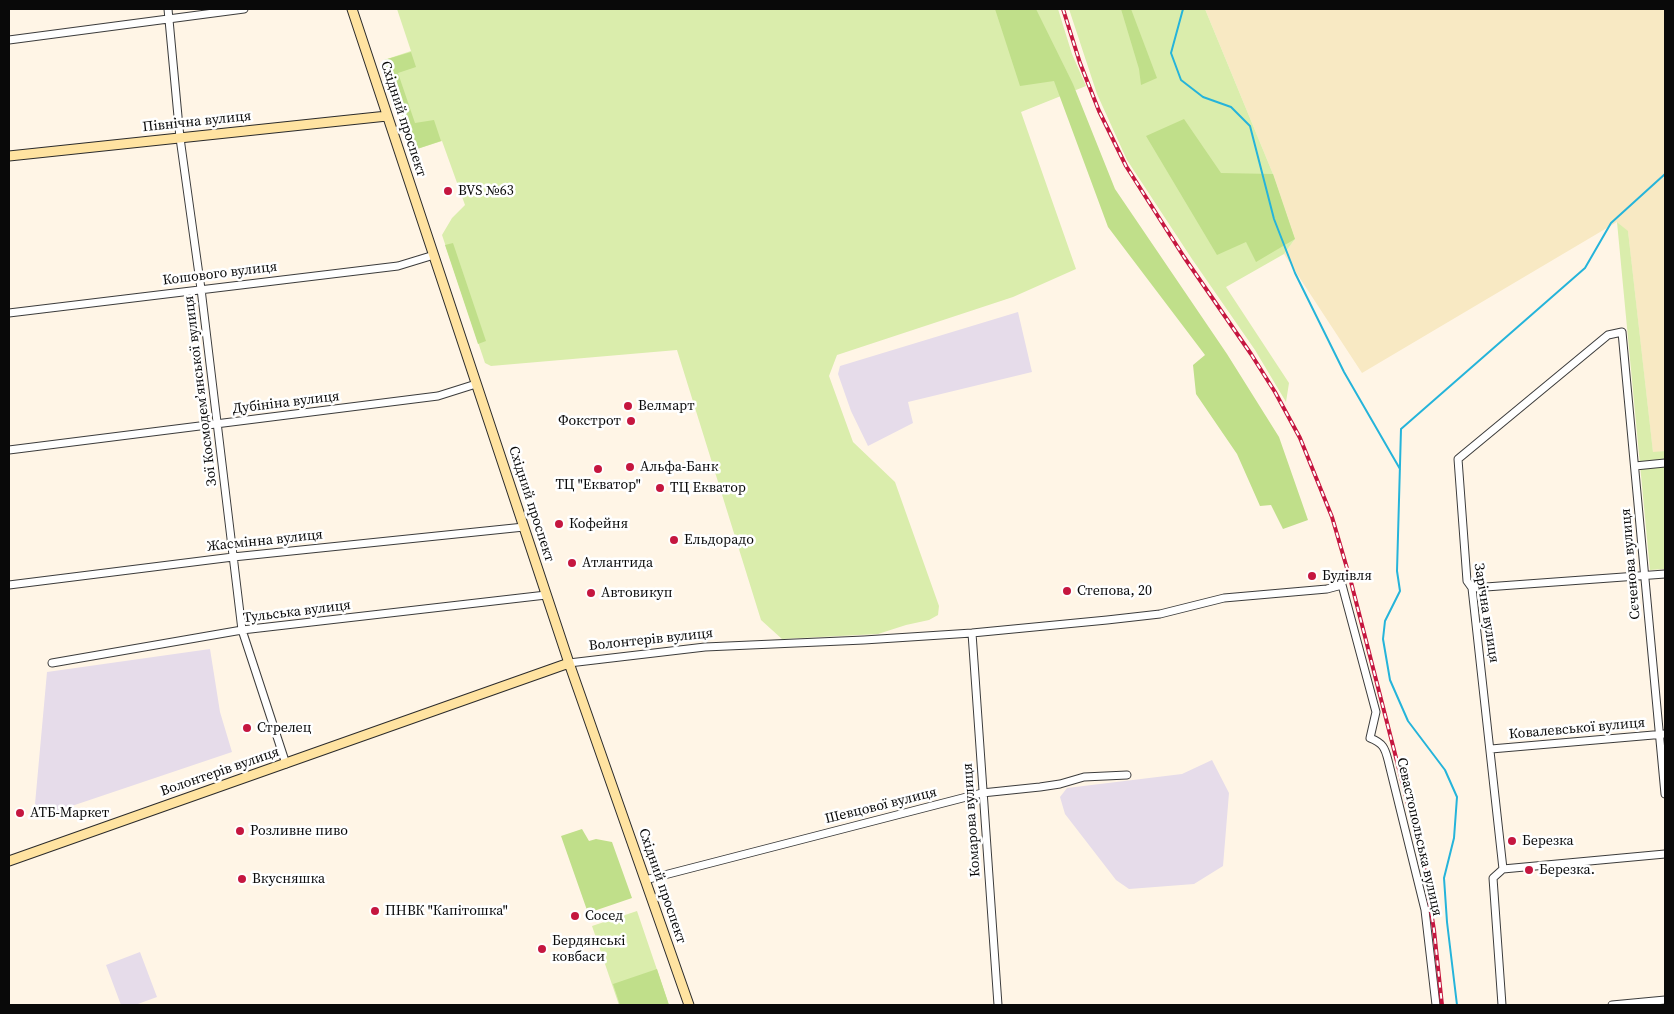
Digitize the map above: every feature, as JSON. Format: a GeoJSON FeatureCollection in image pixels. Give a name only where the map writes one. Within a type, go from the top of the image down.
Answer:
{"type":"FeatureCollection","features":[{"type":"Feature","properties":{"kind":"main road","name":"Східний проспект"},"geometry":{"type":"LineString","coordinates":[[352,9],[569,663],[689,1005]]}},
{"type":"Feature","properties":{"kind":"main road","name":"Північна вулиця"},"geometry":{"type":"LineString","coordinates":[[9,156],[387,116]]}},
{"type":"Feature","properties":{"kind":"main road","name":"Волонтерів вулиця"},"geometry":{"type":"LineString","coordinates":[[9,861],[569,663]]}},
{"type":"Feature","properties":{"kind":"street","name":"Зої Космодем’янської вулиця"},"geometry":{"type":"LineString","coordinates":[[168,9],[180,138],[201,289],[242,630],[286,764]]}},
{"type":"Feature","properties":{"kind":"street"},"geometry":{"type":"LineString","coordinates":[[9,40],[244,9]]}},
{"type":"Feature","properties":{"kind":"street","name":"Кошового вулиця"},"geometry":{"type":"LineString","coordinates":[[9,313],[398,266],[434,255]]}},
{"type":"Feature","properties":{"kind":"street","name":"Сєченова вулиця"},"geometry":{"type":"LineString","coordinates":[[1622,332],[1662,734],[1665,794]]}},
{"type":"Feature","properties":{"kind":"street","name":"Зарічна вулиця"},"geometry":{"type":"LineString","coordinates":[[1504,869],[1472,588],[1467,581],[1458,459],[1608,335],[1622,332]]}},
{"type":"Feature","properties":{"kind":"street","name":"Дубініна вулиця"},"geometry":{"type":"LineString","coordinates":[[9,450],[438,396],[476,384]]}},
{"type":"Feature","properties":{"kind":"street"},"geometry":{"type":"LineString","coordinates":[[1635,466],[1665,463]]}},
{"type":"Feature","properties":{"kind":"street","name":"Жасмінна вулиця"},"geometry":{"type":"LineString","coordinates":[[9,585],[234,557],[524,527]]}},
{"type":"Feature","properties":{"kind":"street"},"geometry":{"type":"LineString","coordinates":[[1472,588],[1665,574]]}},
{"type":"Feature","properties":{"kind":"street","name":"Севастопольська вулиця"},"geometry":{"type":"LineString","coordinates":[[1327,589],[1342,584],[1374,703],[1376,712],[1370,738],[1379,741],[1384,746],[1388,760],[1425,910],[1436,1005]]}},
{"type":"Feature","properties":{"kind":"street","name":"Волонтерів вулиця"},"geometry":{"type":"LineString","coordinates":[[569,663],[705,647],[864,640],[1160,614],[1224,598],[1327,589]]}},
{"type":"Feature","properties":{"kind":"street","name":"Тульська вулиця"},"geometry":{"type":"LineString","coordinates":[[52,663],[242,630],[546,595]]}},
{"type":"Feature","properties":{"kind":"street","name":"Комарова вулиця"},"geometry":{"type":"LineString","coordinates":[[972,632],[998,1005]]}},
{"type":"Feature","properties":{"kind":"street","name":"Ковалевської вулиця"},"geometry":{"type":"LineString","coordinates":[[1491,749],[1662,734]]}},
{"type":"Feature","properties":{"kind":"street","name":"Шевцової вулиця"},"geometry":{"type":"LineString","coordinates":[[645,880],[982,793],[1060,784],[1084,777],[1126,775]]}},
{"type":"Feature","properties":{"kind":"street"},"geometry":{"type":"LineString","coordinates":[[1502,1005],[1493,878],[1504,869],[1665,854]]}},
{"type":"Feature","properties":{"kind":"street"},"geometry":{"type":"LineString","coordinates":[[1612,1005],[1665,1000]]}},
{"type":"Feature","properties":{"kind":"shaded area"},"geometry":{"type":"Polygon","coordinates":[[[1205,9],[1665,9],[1665,451],[1653,453],[1628,232],[1617,222],[1362,373],[1284,254],[1295,239],[1273,174],[1205,9]]]}},
{"type":"Feature","properties":{"kind":"shaded area"},"geometry":{"type":"Polygon","coordinates":[[[1018,312],[1032,372],[908,402],[913,423],[868,446],[851,411],[838,374],[840,366],[1018,312]]]}},
{"type":"Feature","properties":{"kind":"shaded area"},"geometry":{"type":"Polygon","coordinates":[[[210,649],[220,712],[232,752],[51,813],[35,804],[47,672],[210,649]]]}},
{"type":"Feature","properties":{"kind":"shaded area"},"geometry":{"type":"Polygon","coordinates":[[[1212,760],[1229,793],[1223,866],[1194,884],[1129,889],[1116,880],[1065,814],[1060,797],[1067,788],[1182,774],[1212,760]]]}},
{"type":"Feature","properties":{"kind":"shaded area"},"geometry":{"type":"Polygon","coordinates":[[[140,952],[157,997],[135,1005],[121,1005],[106,965],[140,952]]]}},
{"type":"Feature","properties":{"kind":"green space"},"geometry":{"type":"Polygon","coordinates":[[[397,9],[1058,9],[1072,54],[1086,86],[1021,112],[1076,269],[1013,297],[837,355],[829,376],[853,442],[895,482],[939,606],[938,615],[929,620],[878,634],[782,639],[761,620],[677,350],[491,366],[485,363],[442,235],[452,218],[465,205],[442,141],[414,150],[384,60],[411,51],[397,9]]]}},
{"type":"Feature","properties":{"kind":"green space"},"geometry":{"type":"Polygon","coordinates":[[[995,9],[1036,9],[1073,84],[1115,189],[1227,354],[1279,437],[1308,520],[1283,529],[1271,505],[1260,506],[1237,454],[1196,394],[1193,365],[1205,355],[1108,227],[1054,81],[1020,86],[995,9]]]}},
{"type":"Feature","properties":{"kind":"green space"},"geometry":{"type":"Polygon","coordinates":[[[1069,9],[1205,9],[1273,174],[1295,239],[1284,254],[1226,287],[1289,383],[1286,402],[1255,350],[1127,160],[1097,94],[1069,9]]]}},
{"type":"Feature","properties":{"kind":"green space"},"geometry":{"type":"Polygon","coordinates":[[[1121,9],[1131,9],[1157,78],[1141,85],[1139,69],[1121,9]]]}},
{"type":"Feature","properties":{"kind":"green space"},"geometry":{"type":"Polygon","coordinates":[[[411,52],[416,67],[398,73],[415,123],[434,120],[441,141],[414,150],[384,60],[411,52]]]}},
{"type":"Feature","properties":{"kind":"green space"},"geometry":{"type":"Polygon","coordinates":[[[1184,119],[1221,173],[1273,174],[1295,239],[1256,262],[1246,242],[1217,255],[1146,136],[1184,119]]]}},
{"type":"Feature","properties":{"kind":"green space"},"geometry":{"type":"Polygon","coordinates":[[[1617,222],[1628,231],[1653,452],[1665,451],[1665,569],[1650,570],[1617,222]]]}},
{"type":"Feature","properties":{"kind":"green space"},"geometry":{"type":"Polygon","coordinates":[[[453,243],[486,341],[478,344],[445,245],[453,243]]]}},
{"type":"Feature","properties":{"kind":"green space"},"geometry":{"type":"Polygon","coordinates":[[[582,829],[589,841],[596,839],[612,842],[632,898],[588,913],[561,836],[582,829]]]}},
{"type":"Feature","properties":{"kind":"green space"},"geometry":{"type":"Polygon","coordinates":[[[637,911],[669,1005],[619,1005],[592,926],[637,911]]]}},
{"type":"Feature","properties":{"kind":"green space"},"geometry":{"type":"Polygon","coordinates":[[[657,969],[669,1005],[620,1005],[613,984],[657,969]]]}},
{"type":"Feature","properties":{"kind":"waterway"},"geometry":{"type":"LineString","coordinates":[[1183,9],[1171,53],[1181,80],[1203,97],[1231,107],[1250,126],[1274,219],[1295,273],[1344,372],[1400,469]]}},
{"type":"Feature","properties":{"kind":"waterway"},"geometry":{"type":"LineString","coordinates":[[1457,1005],[1444,878],[1454,838],[1457,797],[1445,770],[1408,721],[1390,680],[1383,639],[1385,621],[1400,591],[1397,571],[1401,429],[1585,268],[1611,223],[1665,174]]}},
{"type":"Feature","properties":{"kind":"railway"},"geometry":{"type":"LineString","coordinates":[[1063,9],[1080,63],[1099,111],[1126,166],[1184,257],[1275,392],[1300,438],[1332,517],[1351,582],[1424,867],[1434,930],[1442,1005]]}},
{"type":"Feature","properties":{"kind":"place","name":"BVS №63"},"geometry":{"type":"Point","coordinates":[448,191]}},
{"type":"Feature","properties":{"kind":"place","name":"Велмарт"},"geometry":{"type":"Point","coordinates":[628,406]}},
{"type":"Feature","properties":{"kind":"place","name":"Фокстрот"},"geometry":{"type":"Point","coordinates":[631,421]}},
{"type":"Feature","properties":{"kind":"place","name":"Альфа-Банк"},"geometry":{"type":"Point","coordinates":[630,467]}},
{"type":"Feature","properties":{"kind":"place","name":"ТЦ \"Екватор\""},"geometry":{"type":"Point","coordinates":[598,469]}},
{"type":"Feature","properties":{"kind":"place","name":"ТЦ Екватор"},"geometry":{"type":"Point","coordinates":[660,488]}},
{"type":"Feature","properties":{"kind":"place","name":"Кофейня"},"geometry":{"type":"Point","coordinates":[559,524]}},
{"type":"Feature","properties":{"kind":"place","name":"Ельдорадо"},"geometry":{"type":"Point","coordinates":[674,540]}},
{"type":"Feature","properties":{"kind":"place","name":"Атлантида"},"geometry":{"type":"Point","coordinates":[572,563]}},
{"type":"Feature","properties":{"kind":"place","name":"Будівля"},"geometry":{"type":"Point","coordinates":[1312,576]}},
{"type":"Feature","properties":{"kind":"place","name":"Степова, 20"},"geometry":{"type":"Point","coordinates":[1067,591]}},
{"type":"Feature","properties":{"kind":"place","name":"Автовикуп"},"geometry":{"type":"Point","coordinates":[591,593]}},
{"type":"Feature","properties":{"kind":"place","name":"Стрелец"},"geometry":{"type":"Point","coordinates":[247,728]}},
{"type":"Feature","properties":{"kind":"place","name":"АТБ-Маркет"},"geometry":{"type":"Point","coordinates":[20,813]}},
{"type":"Feature","properties":{"kind":"place","name":"Розливне пиво"},"geometry":{"type":"Point","coordinates":[240,831]}},
{"type":"Feature","properties":{"kind":"place","name":"Березка"},"geometry":{"type":"Point","coordinates":[1512,841]}},
{"type":"Feature","properties":{"kind":"place","name":"Березка."},"geometry":{"type":"Point","coordinates":[1529,870]}},
{"type":"Feature","properties":{"kind":"place","name":"Вкусняшка"},"geometry":{"type":"Point","coordinates":[242,879]}},
{"type":"Feature","properties":{"kind":"place","name":"ПНВК \"Капітошка\""},"geometry":{"type":"Point","coordinates":[375,911]}},
{"type":"Feature","properties":{"kind":"place","name":"Сосед"},"geometry":{"type":"Point","coordinates":[575,916]}},
{"type":"Feature","properties":{"kind":"place","name":"Бердянські ковбаси"},"geometry":{"type":"Point","coordinates":[542,949]}}]}
